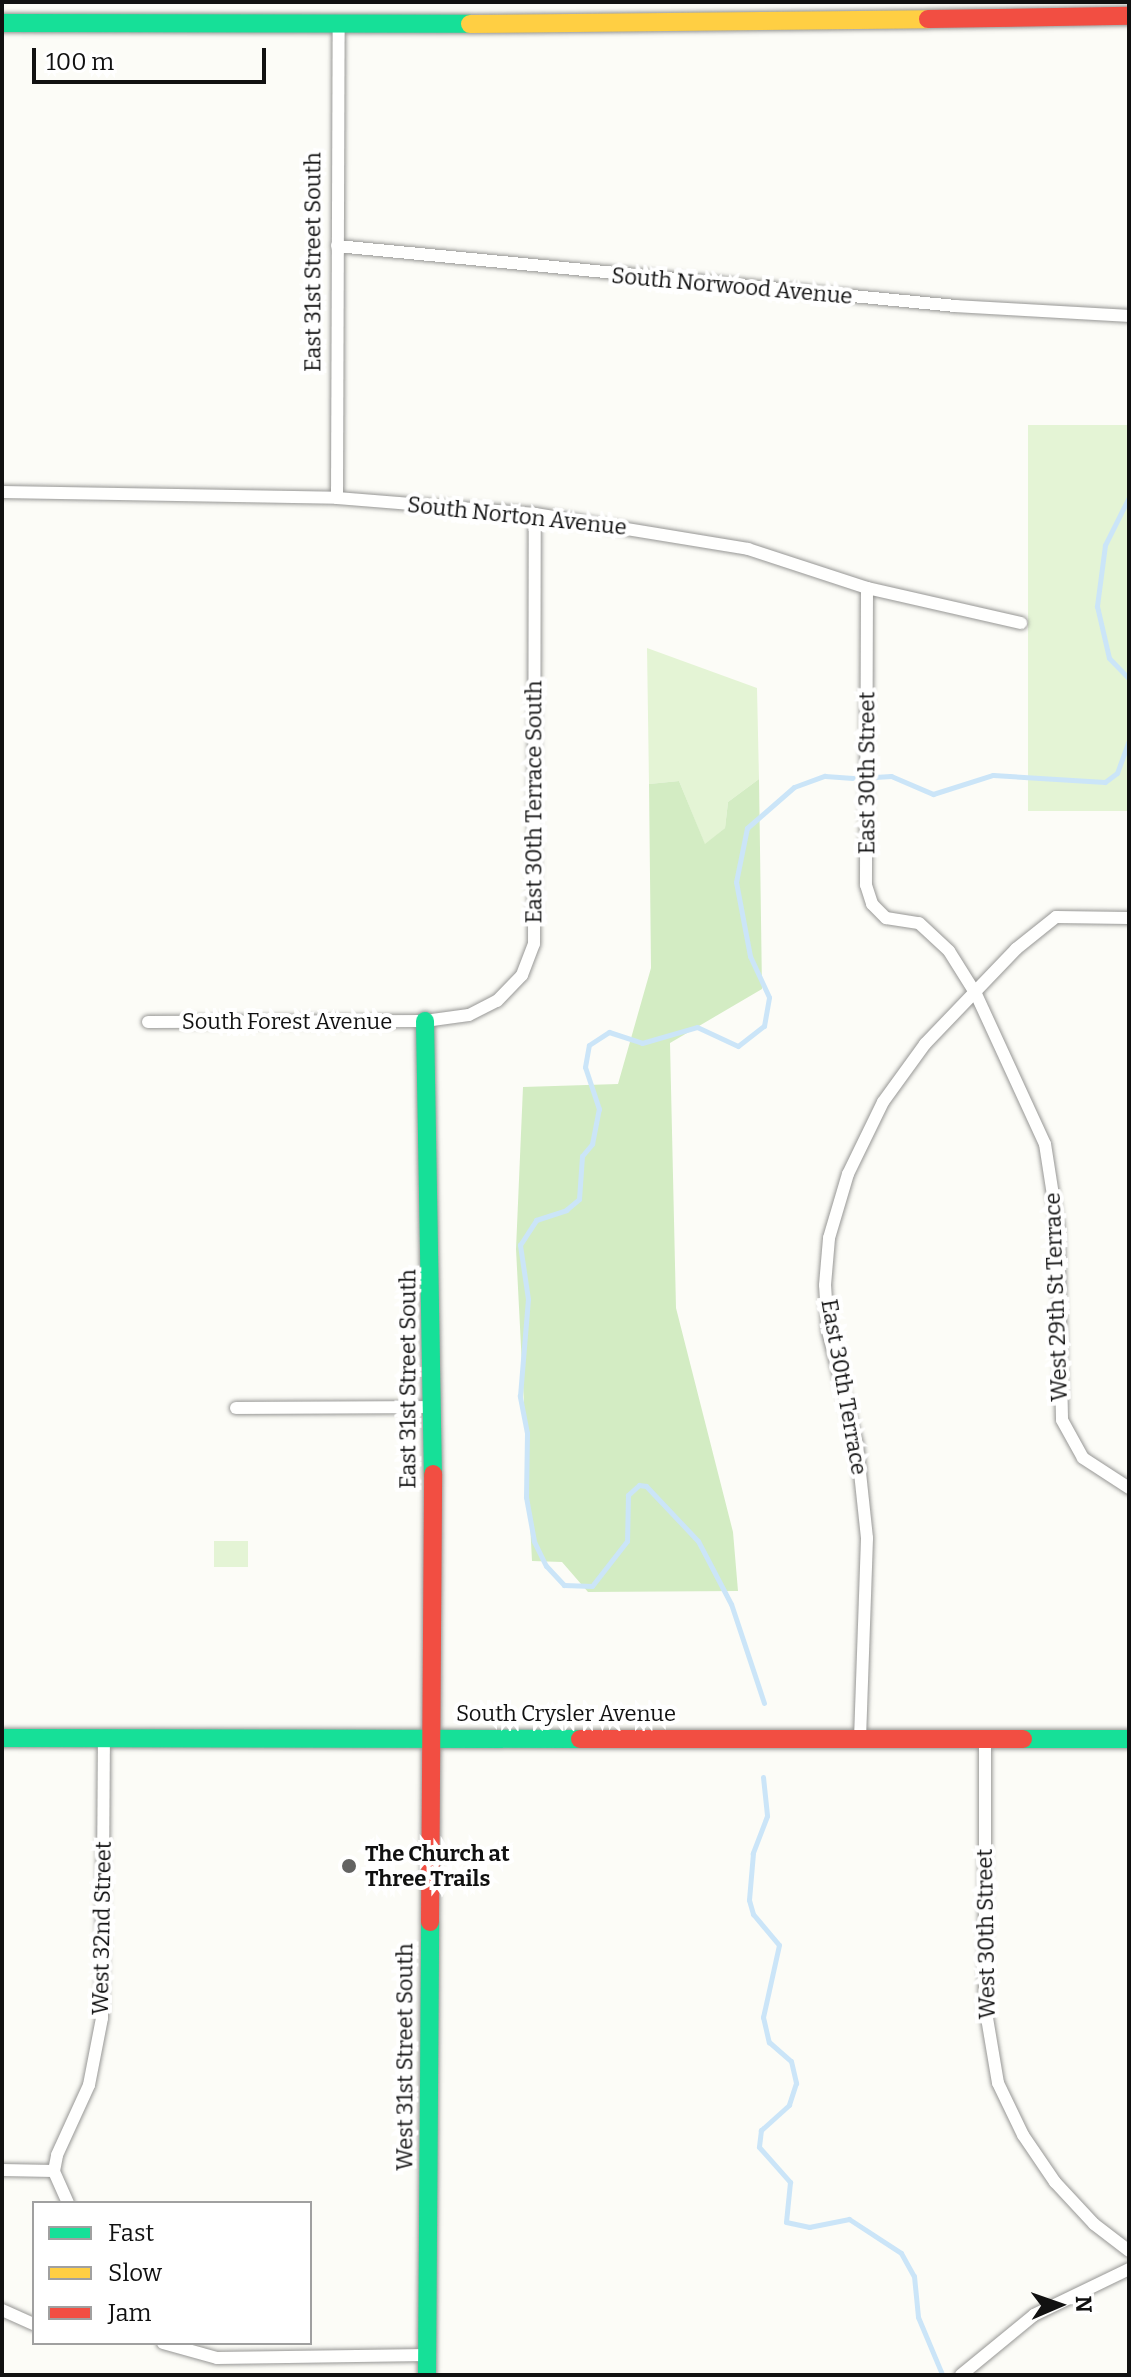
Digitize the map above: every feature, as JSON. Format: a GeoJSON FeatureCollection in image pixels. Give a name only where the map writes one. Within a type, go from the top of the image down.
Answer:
{"type":"FeatureCollection","features":[{"type":"Feature","properties":{"kind":"street"},"geometry":{"type":"LineString","coordinates":[[2,23],[339,26],[1129,16]]}},
{"type":"Feature","properties":{"kind":"street","name":"East 31st Street South"},"geometry":{"type":"LineString","coordinates":[[337,498],[339,26]]}},
{"type":"Feature","properties":{"kind":"street","name":"South Norwood Avenue"},"geometry":{"type":"LineString","coordinates":[[337,246],[956,306],[1129,316]]}},
{"type":"Feature","properties":{"kind":"street","name":"South Norton Avenue"},"geometry":{"type":"LineString","coordinates":[[2,492],[337,498],[535,514],[748,549],[867,588],[1021,623]]}},
{"type":"Feature","properties":{"kind":"street","name":"East 30th Terrace South"},"geometry":{"type":"LineString","coordinates":[[425,1021],[469,1015],[497,1001],[522,975],[534,944],[535,514]]}},
{"type":"Feature","properties":{"kind":"street","name":"East 30th Street"},"geometry":{"type":"LineString","coordinates":[[867,588],[866,885],[872,904],[886,918],[919,923]]}},
{"type":"Feature","properties":{"kind":"street","name":"East 30th Terrace"},"geometry":{"type":"LineString","coordinates":[[860,1739],[867,1538],[857,1445],[828,1331],[829,1238],[848,1174],[883,1102],[925,1044],[1016,949],[1056,917],[1129,918]]}},
{"type":"Feature","properties":{"kind":"street","name":"West 29th St Terrace"},"geometry":{"type":"LineString","coordinates":[[919,923],[949,951],[976,994],[1050,1163],[1058,1227],[1062,1420],[1083,1458],[1129,1488]]}},
{"type":"Feature","properties":{"kind":"street","name":"East 31st Street South"},"geometry":{"type":"LineString","coordinates":[[425,1021],[433,1407],[428,1738]]}},
{"type":"Feature","properties":{"kind":"street","name":"South Forest Avenue"},"geometry":{"type":"LineString","coordinates":[[148,1022],[425,1021]]}},
{"type":"Feature","properties":{"kind":"street"},"geometry":{"type":"LineString","coordinates":[[236,1408],[433,1407]]}},
{"type":"Feature","properties":{"kind":"street","name":"South Crysler Avenue"},"geometry":{"type":"LineString","coordinates":[[2,1738],[1129,1739]]}},
{"type":"Feature","properties":{"kind":"street","name":"West 32nd Street"},"geometry":{"type":"LineString","coordinates":[[54,2171],[89,2085],[102,2018],[104,1738]]}},
{"type":"Feature","properties":{"kind":"street","name":"West 31st Street South"},"geometry":{"type":"LineString","coordinates":[[427,2375],[428,1738]]}},
{"type":"Feature","properties":{"kind":"street","name":"West 30th Street"},"geometry":{"type":"LineString","coordinates":[[985,1739],[985,2006],[998,2083],[1017,2124],[1055,2182],[1094,2224],[1129,2251]]}},
{"type":"Feature","properties":{"kind":"street"},"geometry":{"type":"LineString","coordinates":[[2,2170],[54,2171],[67,2201]]}},
{"type":"Feature","properties":{"kind":"street"},"geometry":{"type":"LineString","coordinates":[[961,2375],[1034,2315],[1129,2269]]}},
{"type":"Feature","properties":{"kind":"street"},"geometry":{"type":"LineString","coordinates":[[2,2310],[32,2323]]}},
{"type":"Feature","properties":{"kind":"street"},"geometry":{"type":"LineString","coordinates":[[170,2345],[217,2358],[427,2355]]}},
{"type":"Feature","properties":{"kind":"green space"},"geometry":{"type":"Polygon","coordinates":[[[1028,425],[1129,425],[1129,811],[1028,811],[1028,425]]]}},
{"type":"Feature","properties":{"kind":"green space"},"geometry":{"type":"Polygon","coordinates":[[[647,648],[757,688],[759,779],[728,802],[725,828],[705,845],[679,781],[649,784],[647,648]]]}},
{"type":"Feature","properties":{"kind":"green space"},"geometry":{"type":"Polygon","coordinates":[[[759,779],[762,989],[670,1043],[676,1308],[733,1532],[738,1591],[588,1592],[562,1562],[532,1561],[516,1249],[523,1087],[618,1084],[651,968],[649,784],[679,781],[705,844],[725,828],[728,802],[759,779]]]}},
{"type":"Feature","properties":{"kind":"green space"},"geometry":{"type":"Polygon","coordinates":[[[214,1541],[248,1541],[248,1567],[214,1567],[214,1541]]]}},
{"type":"Feature","properties":{"kind":"waterway"},"geometry":{"type":"LineString","coordinates":[[1129,497],[1105,545],[1097,606],[1109,658],[1129,679]]}},
{"type":"Feature","properties":{"kind":"waterway"},"geometry":{"type":"LineString","coordinates":[[875,777],[891,776],[933,794],[993,775],[1105,782],[1117,773],[1129,740]]}},
{"type":"Feature","properties":{"kind":"waterway"},"geometry":{"type":"LineString","coordinates":[[764,1703],[731,1604],[698,1541],[646,1486],[639,1485],[628,1495],[627,1541],[592,1586],[564,1585],[546,1566],[534,1541],[526,1497],[527,1433],[520,1396],[528,1299],[520,1245],[536,1220],[566,1210],[579,1199],[582,1156],[592,1144],[599,1109],[585,1067],[589,1045],[609,1032],[642,1043],[697,1027],[738,1046],[764,1026],[769,997],[750,956],[736,882],[747,828],[794,787],[825,776],[853,778]]}},
{"type":"Feature","properties":{"kind":"waterway"},"geometry":{"type":"LineString","coordinates":[[763,1777],[767,1816],[753,1853],[749,1900],[753,1914],[779,1945],[763,2017],[769,2042],[791,2061],[796,2083],[789,2105],[761,2130],[759,2147],[790,2182],[786,2222],[809,2227],[849,2219],[901,2253],[914,2276],[918,2317],[942,2374]]}},
{"type":"Feature","properties":{"kind":"traffic: fast"},"geometry":{"type":"LineString","coordinates":[[2,23],[470,24]]}},
{"type":"Feature","properties":{"kind":"traffic: fast"},"geometry":{"type":"LineString","coordinates":[[425,1021],[433,1474]]}},
{"type":"Feature","properties":{"kind":"traffic: fast"},"geometry":{"type":"LineString","coordinates":[[2,1738],[580,1739]]}},
{"type":"Feature","properties":{"kind":"traffic: fast"},"geometry":{"type":"LineString","coordinates":[[1023,1739],[1129,1739]]}},
{"type":"Feature","properties":{"kind":"traffic: fast"},"geometry":{"type":"LineString","coordinates":[[427,2375],[430,1922]]}},
{"type":"Feature","properties":{"kind":"traffic: slow"},"geometry":{"type":"LineString","coordinates":[[470,24],[928,19]]}},
{"type":"Feature","properties":{"kind":"traffic: jam"},"geometry":{"type":"LineString","coordinates":[[928,19],[1129,16]]}},
{"type":"Feature","properties":{"kind":"traffic: jam"},"geometry":{"type":"LineString","coordinates":[[430,1922],[433,1474]]}},
{"type":"Feature","properties":{"kind":"traffic: jam"},"geometry":{"type":"LineString","coordinates":[[580,1739],[1023,1739]]}},
{"type":"Feature","properties":{"kind":"place","name":"The Church at Three Trails"},"geometry":{"type":"Point","coordinates":[349,1866]}}]}
